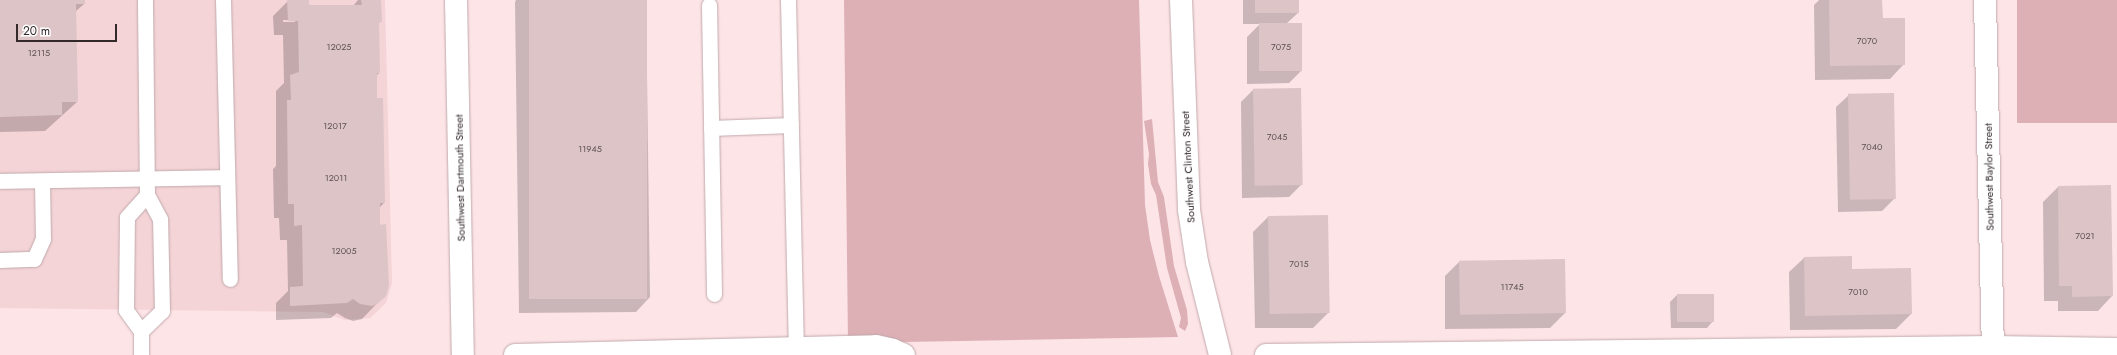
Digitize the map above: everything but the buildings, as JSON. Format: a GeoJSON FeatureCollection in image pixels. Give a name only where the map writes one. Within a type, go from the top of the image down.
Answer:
{"type":"FeatureCollection","features":[{"type":"Feature","properties":{"kind":"street","name":"Southwest Dartmouth Street"},"geometry":{"type":"LineString","coordinates":[[456,0],[463,355]]}},
{"type":"Feature","properties":{"kind":"street","name":"Southwest Clinton Street"},"geometry":{"type":"LineString","coordinates":[[1181,0],[1188,210],[1197,262],[1220,355]]}},
{"type":"Feature","properties":{"kind":"street","name":"Southwest Baylor Street"},"geometry":{"type":"LineString","coordinates":[[1986,0],[1993,351]]}},
{"type":"Feature","properties":{"kind":"street"},"geometry":{"type":"LineString","coordinates":[[515,355],[876,346],[893,350],[904,355]]}},
{"type":"Feature","properties":{"kind":"street"},"geometry":{"type":"LineString","coordinates":[[1266,355],[2117,349]]}},
{"type":"Feature","properties":{"kind":"lane"},"geometry":{"type":"LineString","coordinates":[[141,331],[162,311],[160,219],[147,195],[145,0]]}},
{"type":"Feature","properties":{"kind":"lane"},"geometry":{"type":"LineString","coordinates":[[223,0],[230,279]]}},
{"type":"Feature","properties":{"kind":"lane"},"geometry":{"type":"LineString","coordinates":[[788,0],[796,348]]}},
{"type":"Feature","properties":{"kind":"lane"},"geometry":{"type":"LineString","coordinates":[[709,5],[714,294]]}},
{"type":"Feature","properties":{"kind":"lane"},"geometry":{"type":"LineString","coordinates":[[711,128],[790,125]]}},
{"type":"Feature","properties":{"kind":"lane"},"geometry":{"type":"LineString","coordinates":[[0,181],[148,180],[228,176]]}},
{"type":"Feature","properties":{"kind":"lane"},"geometry":{"type":"LineString","coordinates":[[0,260],[34,259],[43,240],[42,181]]}},
{"type":"Feature","properties":{"kind":"lane"},"geometry":{"type":"LineString","coordinates":[[141,355],[141,331],[126,310],[127,217],[147,195]]}},
{"type":"Feature","properties":{"kind":"shaded area"},"geometry":{"type":"Polygon","coordinates":[[[0,0],[385,0],[392,283],[386,303],[370,318],[345,320],[323,312],[0,308],[0,0]]]}},
{"type":"Feature","properties":{"kind":"shaded area"},"geometry":{"type":"Polygon","coordinates":[[[844,0],[1139,0],[1145,205],[1150,240],[1159,276],[1178,337],[848,343],[844,0]]]}},
{"type":"Feature","properties":{"kind":"shaded area"},"geometry":{"type":"Polygon","coordinates":[[[2017,0],[2117,0],[2117,123],[2017,123],[2017,0]]]}},
{"type":"Feature","properties":{"kind":"shaded area"},"geometry":{"type":"Polygon","coordinates":[[[1152,119],[1158,182],[1164,197],[1174,266],[1187,310],[1188,324],[1185,331],[1179,327],[1181,318],[1167,268],[1156,195],[1151,184],[1148,164],[1149,154],[1144,121],[1152,119]]]}}]}
